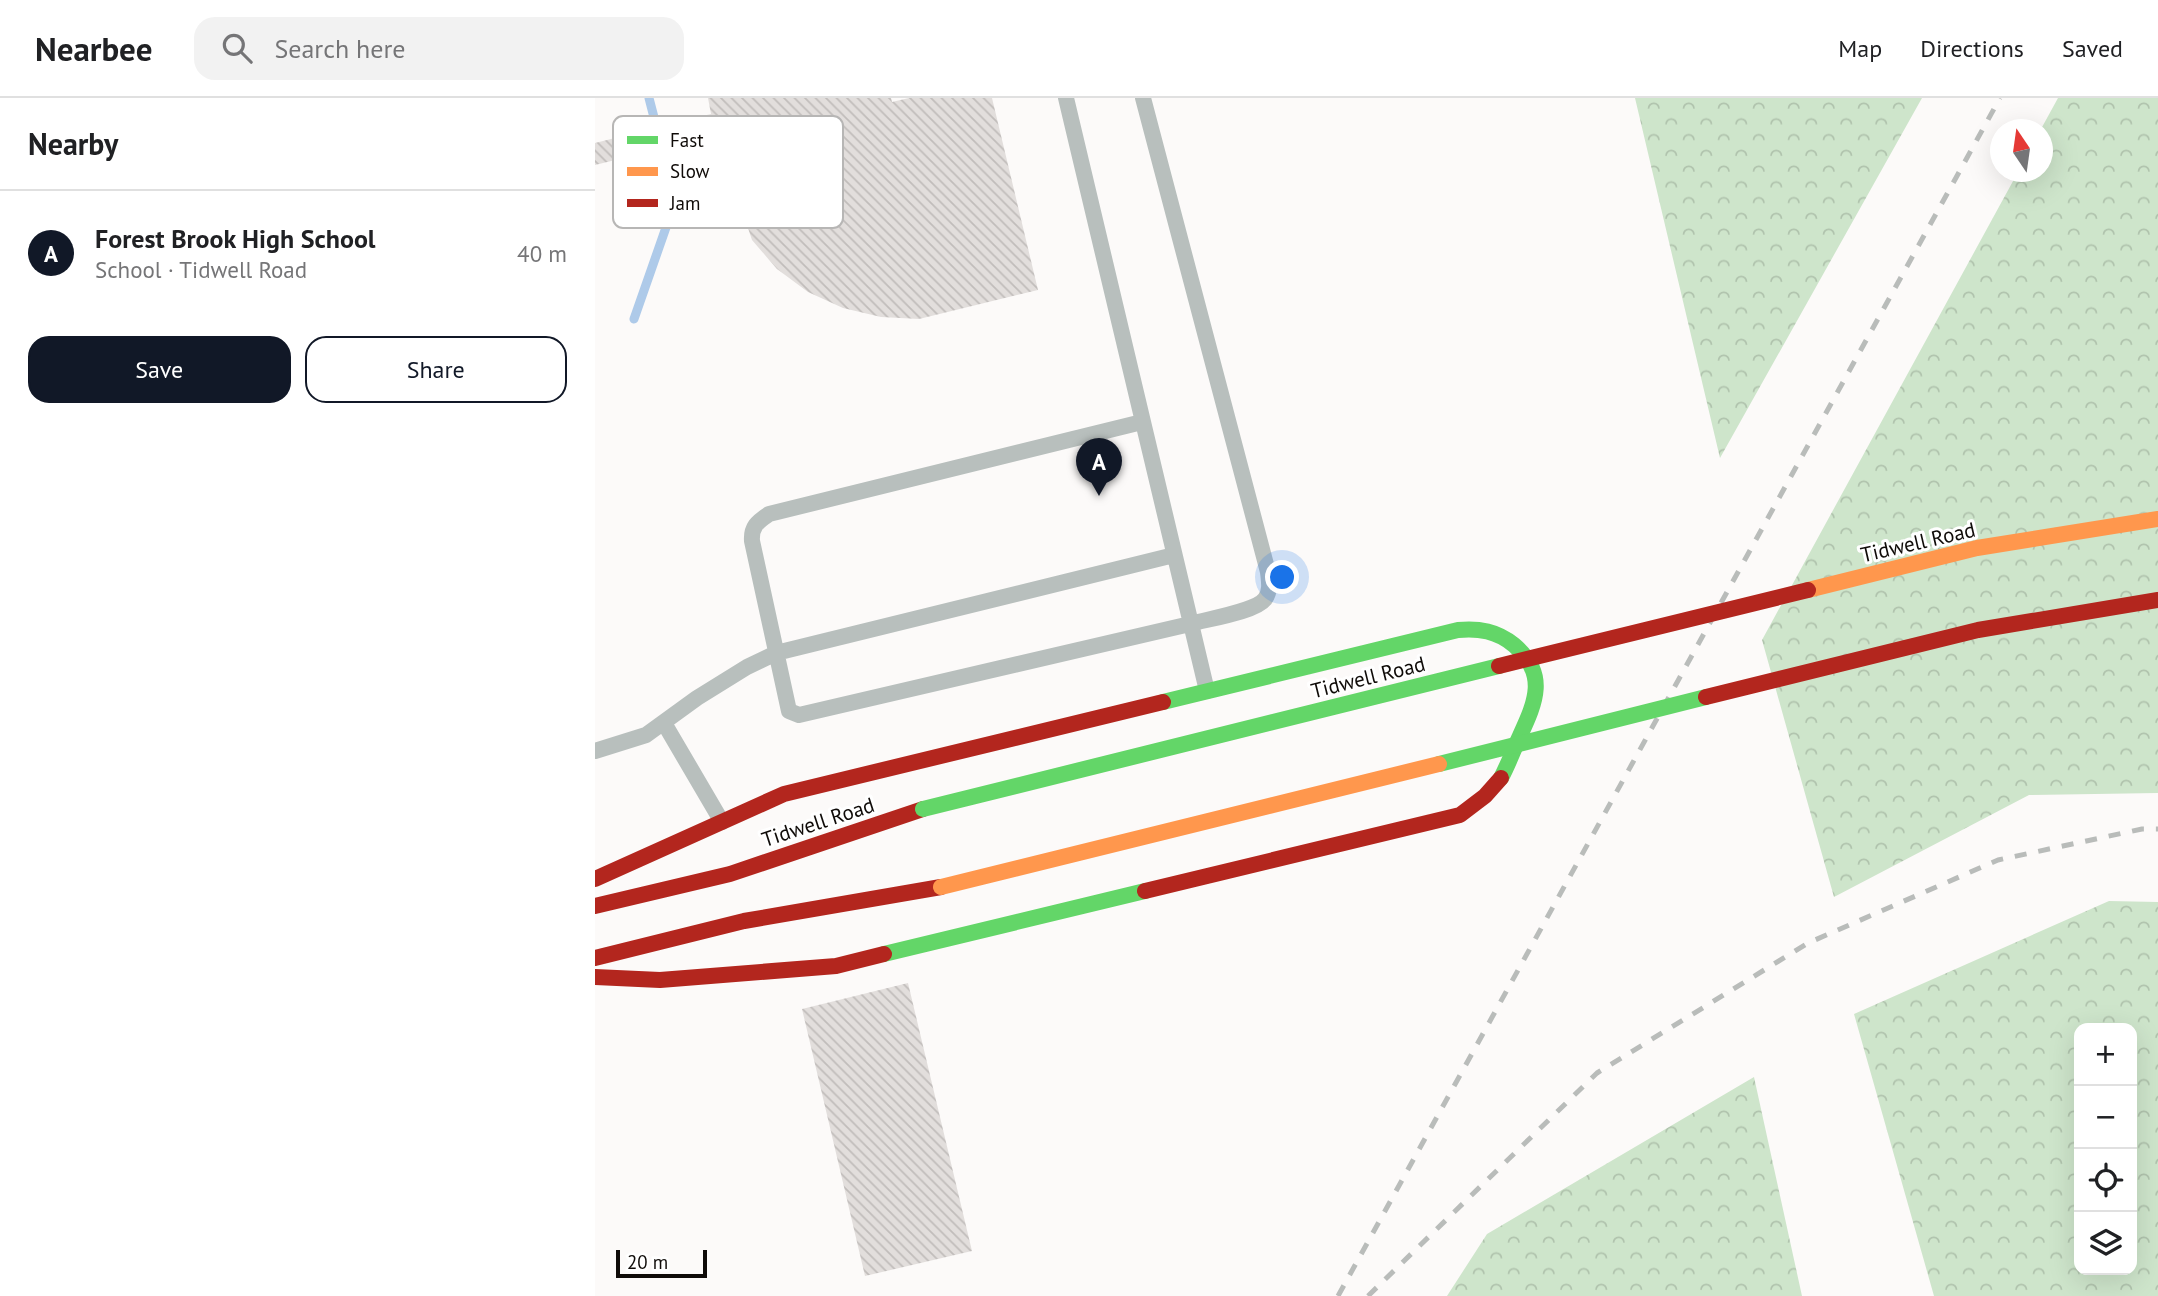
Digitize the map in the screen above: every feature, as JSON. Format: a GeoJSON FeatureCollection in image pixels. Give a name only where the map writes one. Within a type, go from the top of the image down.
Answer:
{"type":"FeatureCollection","features":[{"type":"Feature","properties":{"kind":"main road","name":"Tidwell Road"},"geometry":{"type":"LineString","coordinates":[[595,906],[730,874],[923,809],[1977,548],[2158,519]]}},
{"type":"Feature","properties":{"kind":"main road"},"geometry":{"type":"LineString","coordinates":[[595,958],[744,922],[941,887],[1978,630],[2158,600]]}},
{"type":"Feature","properties":{"kind":"main road"},"geometry":{"type":"LineString","coordinates":[[595,879],[784,794],[1458,630],[1490,631],[1504,638],[1528,660],[1536,677],[1536,695],[1507,767],[1496,786],[1460,815],[836,966],[660,980],[595,977]]}},
{"type":"Feature","properties":{"kind":"lane"},"geometry":{"type":"LineString","coordinates":[[1066,98],[1207,691]]}},
{"type":"Feature","properties":{"kind":"lane"},"geometry":{"type":"LineString","coordinates":[[1142,422],[769,514],[757,522],[751,531],[752,541],[789,711],[799,715],[1190,624],[1254,607],[1264,600],[1270,587],[1264,558],[1143,98]]}},
{"type":"Feature","properties":{"kind":"lane"},"geometry":{"type":"LineString","coordinates":[[595,751],[646,735],[697,698],[747,667],[776,653],[1174,555]]}},
{"type":"Feature","properties":{"kind":"lane"},"geometry":{"type":"LineString","coordinates":[[664,723],[722,822]]}},
{"type":"Feature","properties":{"kind":"green space"},"geometry":{"type":"Polygon","coordinates":[[[1635,98],[1922,98],[1720,458],[1635,98]]]}},
{"type":"Feature","properties":{"kind":"green space"},"geometry":{"type":"Polygon","coordinates":[[[2058,98],[2158,98],[2158,793],[2029,795],[1834,897],[1762,640],[2013,182],[2053,182],[2053,119],[2046,119],[2058,98]]]}},
{"type":"Feature","properties":{"kind":"green space"},"geometry":{"type":"Polygon","coordinates":[[[2109,901],[2158,902],[2158,1296],[1934,1296],[1854,1014],[2109,901]]]}},
{"type":"Feature","properties":{"kind":"green space"},"geometry":{"type":"Polygon","coordinates":[[[1754,1077],[1802,1296],[1447,1296],[1487,1234],[1754,1077]]]}},
{"type":"Feature","properties":{"kind":"building"},"geometry":{"type":"Polygon","coordinates":[[[708,98],[891,98],[892,102],[909,98],[992,98],[1038,290],[919,319],[881,317],[843,308],[808,292],[777,269],[752,240],[748,228],[843,228],[843,116],[703,116],[711,114],[708,98]]]}},
{"type":"Feature","properties":{"kind":"building"},"geometry":{"type":"Polygon","coordinates":[[[613,138],[613,161],[595,165],[595,143],[613,138]]]}},
{"type":"Feature","properties":{"kind":"building"},"geometry":{"type":"Polygon","coordinates":[[[908,983],[972,1251],[865,1276],[802,1009],[908,983]]]}},
{"type":"Feature","properties":{"kind":"waterway"},"geometry":{"type":"LineString","coordinates":[[649,98],[654,116]]}},
{"type":"Feature","properties":{"kind":"waterway"},"geometry":{"type":"LineString","coordinates":[[634,319],[666,228]]}},
{"type":"Feature","properties":{"kind":"railway"},"geometry":{"type":"LineString","coordinates":[[1338,1296],[2000,98]]}},
{"type":"Feature","properties":{"kind":"railway"},"geometry":{"type":"LineString","coordinates":[[1368,1296],[1597,1073],[1808,943],[1998,860],[2142,829],[2158,829]]}},
{"type":"Feature","properties":{"kind":"traffic: fast"},"geometry":{"type":"LineString","coordinates":[[1163,702],[1458,630],[1487,632],[1501,636],[1514,645],[1525,656],[1535,678],[1536,690],[1530,713],[1501,778]]}},
{"type":"Feature","properties":{"kind":"traffic: fast"},"geometry":{"type":"LineString","coordinates":[[923,809],[1499,666]]}},
{"type":"Feature","properties":{"kind":"traffic: fast"},"geometry":{"type":"LineString","coordinates":[[1439,764],[1706,697]]}},
{"type":"Feature","properties":{"kind":"traffic: fast"},"geometry":{"type":"LineString","coordinates":[[884,954],[1145,891]]}},
{"type":"Feature","properties":{"kind":"traffic: jam"},"geometry":{"type":"LineString","coordinates":[[1499,666],[1808,590]]}},
{"type":"Feature","properties":{"kind":"traffic: jam"},"geometry":{"type":"LineString","coordinates":[[1706,697],[1978,630],[2158,600]]}},
{"type":"Feature","properties":{"kind":"traffic: jam"},"geometry":{"type":"LineString","coordinates":[[595,879],[784,794],[1163,702]]}},
{"type":"Feature","properties":{"kind":"traffic: jam"},"geometry":{"type":"LineString","coordinates":[[1145,891],[1460,815],[1485,796],[1501,778]]}},
{"type":"Feature","properties":{"kind":"traffic: jam"},"geometry":{"type":"LineString","coordinates":[[595,906],[730,874],[923,809]]}},
{"type":"Feature","properties":{"kind":"traffic: jam"},"geometry":{"type":"LineString","coordinates":[[595,958],[744,921],[941,887]]}},
{"type":"Feature","properties":{"kind":"traffic: jam"},"geometry":{"type":"LineString","coordinates":[[595,977],[660,980],[836,966],[884,954]]}},
{"type":"Feature","properties":{"kind":"traffic: slow"},"geometry":{"type":"LineString","coordinates":[[1808,590],[1977,548],[2158,519]]}},
{"type":"Feature","properties":{"kind":"traffic: slow"},"geometry":{"type":"LineString","coordinates":[[941,887],[1439,764]]}},
{"type":"Feature","properties":{"kind":"place","name":"Forest Brook High School"},"geometry":{"type":"Point","coordinates":[1099,496]}}]}
